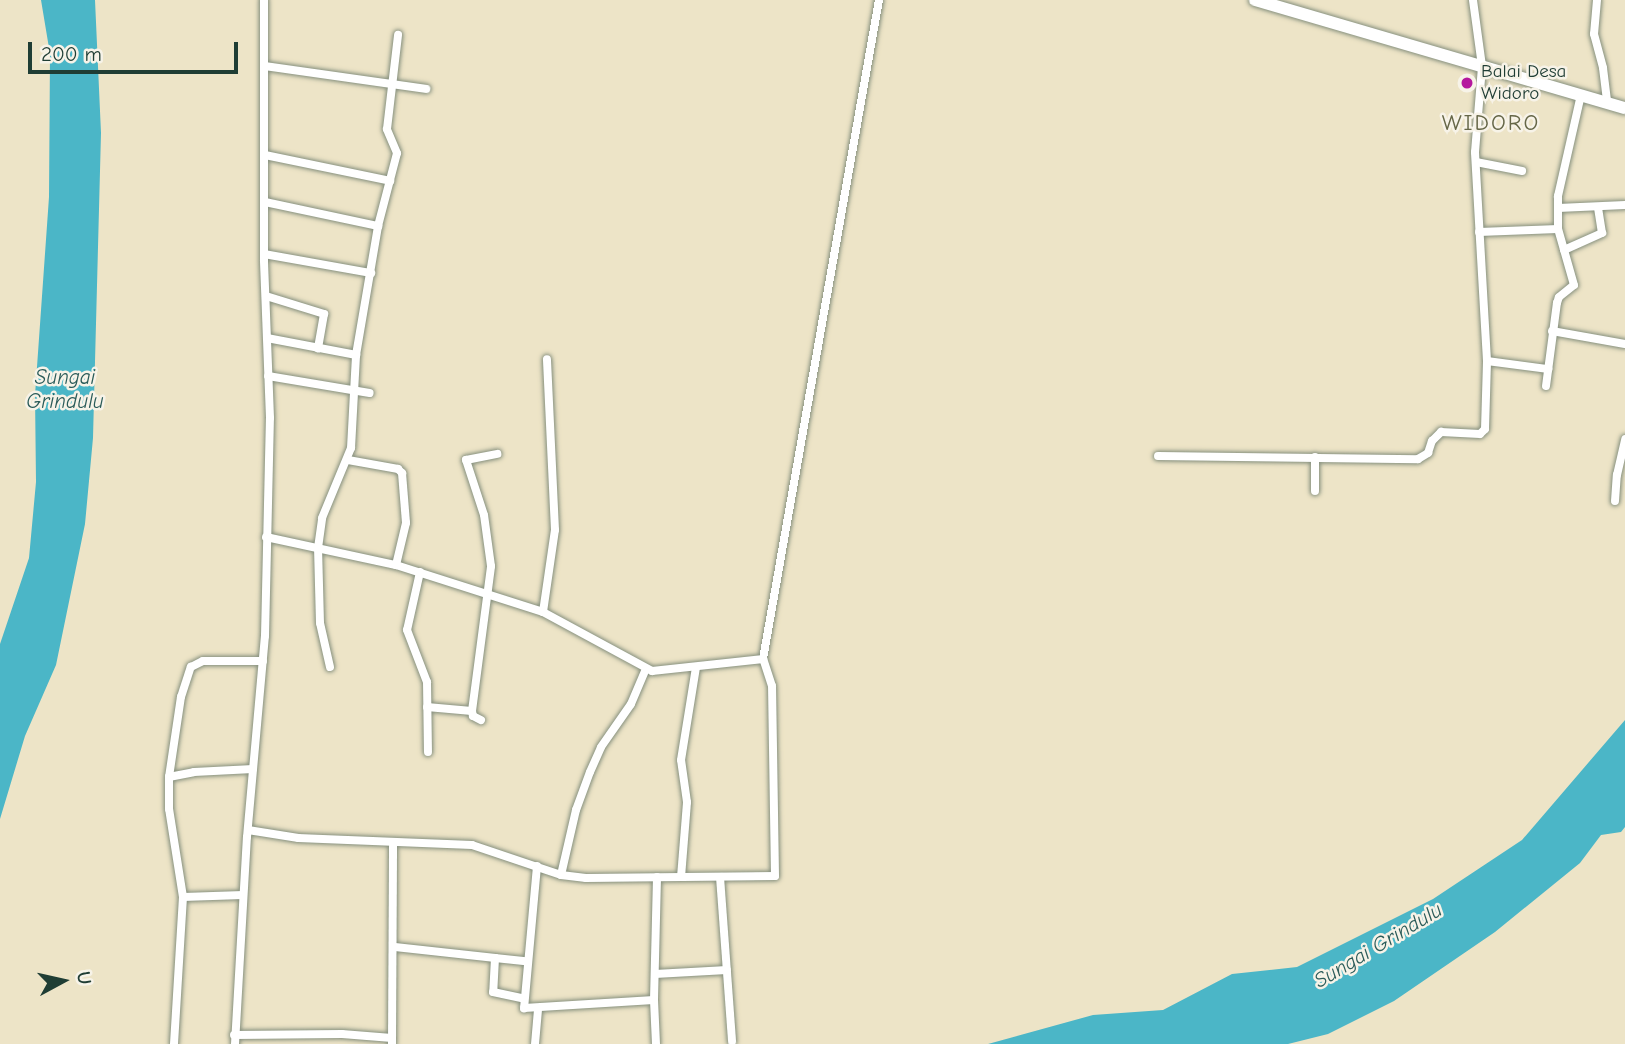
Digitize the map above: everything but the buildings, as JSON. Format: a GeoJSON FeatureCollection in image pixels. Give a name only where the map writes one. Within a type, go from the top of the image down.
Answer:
{"type":"FeatureCollection","features":[{"type":"Feature","properties":{"kind":"main road"},"geometry":{"type":"LineString","coordinates":[[1255,0],[1625,108]]}},
{"type":"Feature","properties":{"kind":"street"},"geometry":{"type":"LineString","coordinates":[[264,0],[264,254],[268,376],[263,661],[243,895],[235,1039],[304,1034],[392,1041],[395,947],[393,842]]}},
{"type":"Feature","properties":{"kind":"street"},"geometry":{"type":"LineString","coordinates":[[248,830],[298,838],[429,841],[471,845],[561,875],[586,878],[773,877],[776,874],[772,686],[763,659],[878,0]]}},
{"type":"Feature","properties":{"kind":"street"},"geometry":{"type":"LineString","coordinates":[[1158,456],[1418,459],[1428,453],[1432,441],[1441,432],[1479,434],[1486,422],[1487,361],[1475,126],[1482,66],[1473,0]]}},
{"type":"Feature","properties":{"kind":"street"},"geometry":{"type":"LineString","coordinates":[[1597,0],[1594,34],[1603,68],[1606,102]]}},
{"type":"Feature","properties":{"kind":"street"},"geometry":{"type":"LineString","coordinates":[[330,667],[320,623],[318,548],[322,519],[348,460],[356,355],[378,226],[397,147],[387,129],[398,35]]}},
{"type":"Feature","properties":{"kind":"street"},"geometry":{"type":"LineString","coordinates":[[265,66],[426,89]]}},
{"type":"Feature","properties":{"kind":"street"},"geometry":{"type":"LineString","coordinates":[[1546,386],[1559,297],[1574,285],[1558,229],[1558,208],[1563,169],[1581,95]]}},
{"type":"Feature","properties":{"kind":"street"},"geometry":{"type":"LineString","coordinates":[[265,155],[390,181]]}},
{"type":"Feature","properties":{"kind":"street"},"geometry":{"type":"LineString","coordinates":[[1476,162],[1522,172]]}},
{"type":"Feature","properties":{"kind":"street"},"geometry":{"type":"LineString","coordinates":[[265,202],[378,226]]}},
{"type":"Feature","properties":{"kind":"street"},"geometry":{"type":"LineString","coordinates":[[1558,208],[1625,205]]}},
{"type":"Feature","properties":{"kind":"street"},"geometry":{"type":"LineString","coordinates":[[1564,250],[1599,237],[1602,230],[1598,207]]}},
{"type":"Feature","properties":{"kind":"street"},"geometry":{"type":"LineString","coordinates":[[1479,232],[1558,229]]}},
{"type":"Feature","properties":{"kind":"street"},"geometry":{"type":"LineString","coordinates":[[264,254],[371,273]]}},
{"type":"Feature","properties":{"kind":"street"},"geometry":{"type":"LineString","coordinates":[[267,296],[324,314],[318,348]]}},
{"type":"Feature","properties":{"kind":"street"},"geometry":{"type":"LineString","coordinates":[[1552,331],[1625,344]]}},
{"type":"Feature","properties":{"kind":"street"},"geometry":{"type":"LineString","coordinates":[[267,338],[356,355]]}},
{"type":"Feature","properties":{"kind":"street"},"geometry":{"type":"LineString","coordinates":[[543,611],[555,530],[547,359]]}},
{"type":"Feature","properties":{"kind":"street"},"geometry":{"type":"LineString","coordinates":[[1487,361],[1548,369]]}},
{"type":"Feature","properties":{"kind":"street"},"geometry":{"type":"LineString","coordinates":[[268,376],[370,393]]}},
{"type":"Feature","properties":{"kind":"street"},"geometry":{"type":"LineString","coordinates":[[1615,501],[1617,475],[1625,439]]}},
{"type":"Feature","properties":{"kind":"street"},"geometry":{"type":"LineString","coordinates":[[481,720],[473,716],[472,711],[489,593],[487,531],[465,463],[470,457],[497,454]]}},
{"type":"Feature","properties":{"kind":"street"},"geometry":{"type":"LineString","coordinates":[[1315,457],[1315,491]]}},
{"type":"Feature","properties":{"kind":"street"},"geometry":{"type":"LineString","coordinates":[[348,460],[402,473],[406,523],[396,565]]}},
{"type":"Feature","properties":{"kind":"street"},"geometry":{"type":"LineString","coordinates":[[266,537],[396,565],[543,611],[646,669],[696,667],[763,659]]}},
{"type":"Feature","properties":{"kind":"street"},"geometry":{"type":"LineString","coordinates":[[420,572],[407,630],[427,682],[428,752]]}},
{"type":"Feature","properties":{"kind":"street"},"geometry":{"type":"LineString","coordinates":[[174,1044],[183,897],[169,809],[169,777],[181,697],[191,667],[203,661],[263,661]]}},
{"type":"Feature","properties":{"kind":"street"},"geometry":{"type":"LineString","coordinates":[[681,877],[687,802],[681,760],[696,667]]}},
{"type":"Feature","properties":{"kind":"street"},"geometry":{"type":"LineString","coordinates":[[561,875],[576,810],[590,772],[601,747],[631,704],[646,669]]}},
{"type":"Feature","properties":{"kind":"street"},"geometry":{"type":"LineString","coordinates":[[427,707],[472,711]]}},
{"type":"Feature","properties":{"kind":"street"},"geometry":{"type":"LineString","coordinates":[[169,777],[194,772],[253,769]]}},
{"type":"Feature","properties":{"kind":"street"},"geometry":{"type":"LineString","coordinates":[[537,866],[526,961],[524,1008],[654,1000]]}},
{"type":"Feature","properties":{"kind":"street"},"geometry":{"type":"LineString","coordinates":[[656,1044],[654,1000],[657,877]]}},
{"type":"Feature","properties":{"kind":"street"},"geometry":{"type":"LineString","coordinates":[[720,877],[732,1042]]}},
{"type":"Feature","properties":{"kind":"street"},"geometry":{"type":"LineString","coordinates":[[183,897],[243,895]]}},
{"type":"Feature","properties":{"kind":"street"},"geometry":{"type":"LineString","coordinates":[[395,947],[526,961]]}},
{"type":"Feature","properties":{"kind":"street"},"geometry":{"type":"LineString","coordinates":[[495,958],[493,992],[523,998]]}},
{"type":"Feature","properties":{"kind":"street"},"geometry":{"type":"LineString","coordinates":[[655,974],[727,970]]}},
{"type":"Feature","properties":{"kind":"street"},"geometry":{"type":"LineString","coordinates":[[535,1044],[538,1009]]}},
{"type":"Feature","properties":{"kind":"street"},"geometry":{"type":"LineString","coordinates":[[304,1034],[304,1044]]}},
{"type":"Feature","properties":{"kind":"water","name":"Sungai Grindulu"},"geometry":{"type":"Polygon","coordinates":[[[41,0],[95,0],[101,133],[93,438],[85,524],[56,665],[25,736],[0,819],[0,644],[29,558],[36,482],[35,395],[49,197],[50,54],[41,0]]]}},
{"type":"Feature","properties":{"kind":"water","name":"Sungai Grindulu"},"geometry":{"type":"Polygon","coordinates":[[[1625,720],[1625,827],[1621,832],[1601,835],[1580,863],[1495,932],[1394,1001],[1328,1034],[1288,1044],[988,1044],[1093,1015],[1163,1010],[1232,974],[1297,967],[1433,899],[1522,840],[1625,720]]]}},
{"type":"Feature","properties":{"kind":"place","name":"Balai Desa Widoro"},"geometry":{"type":"Point","coordinates":[1467,83]}},
{"type":"Feature","properties":{"kind":"district","name":"WIDORO"},"geometry":{"type":"Point","coordinates":[1491,123]}}]}
